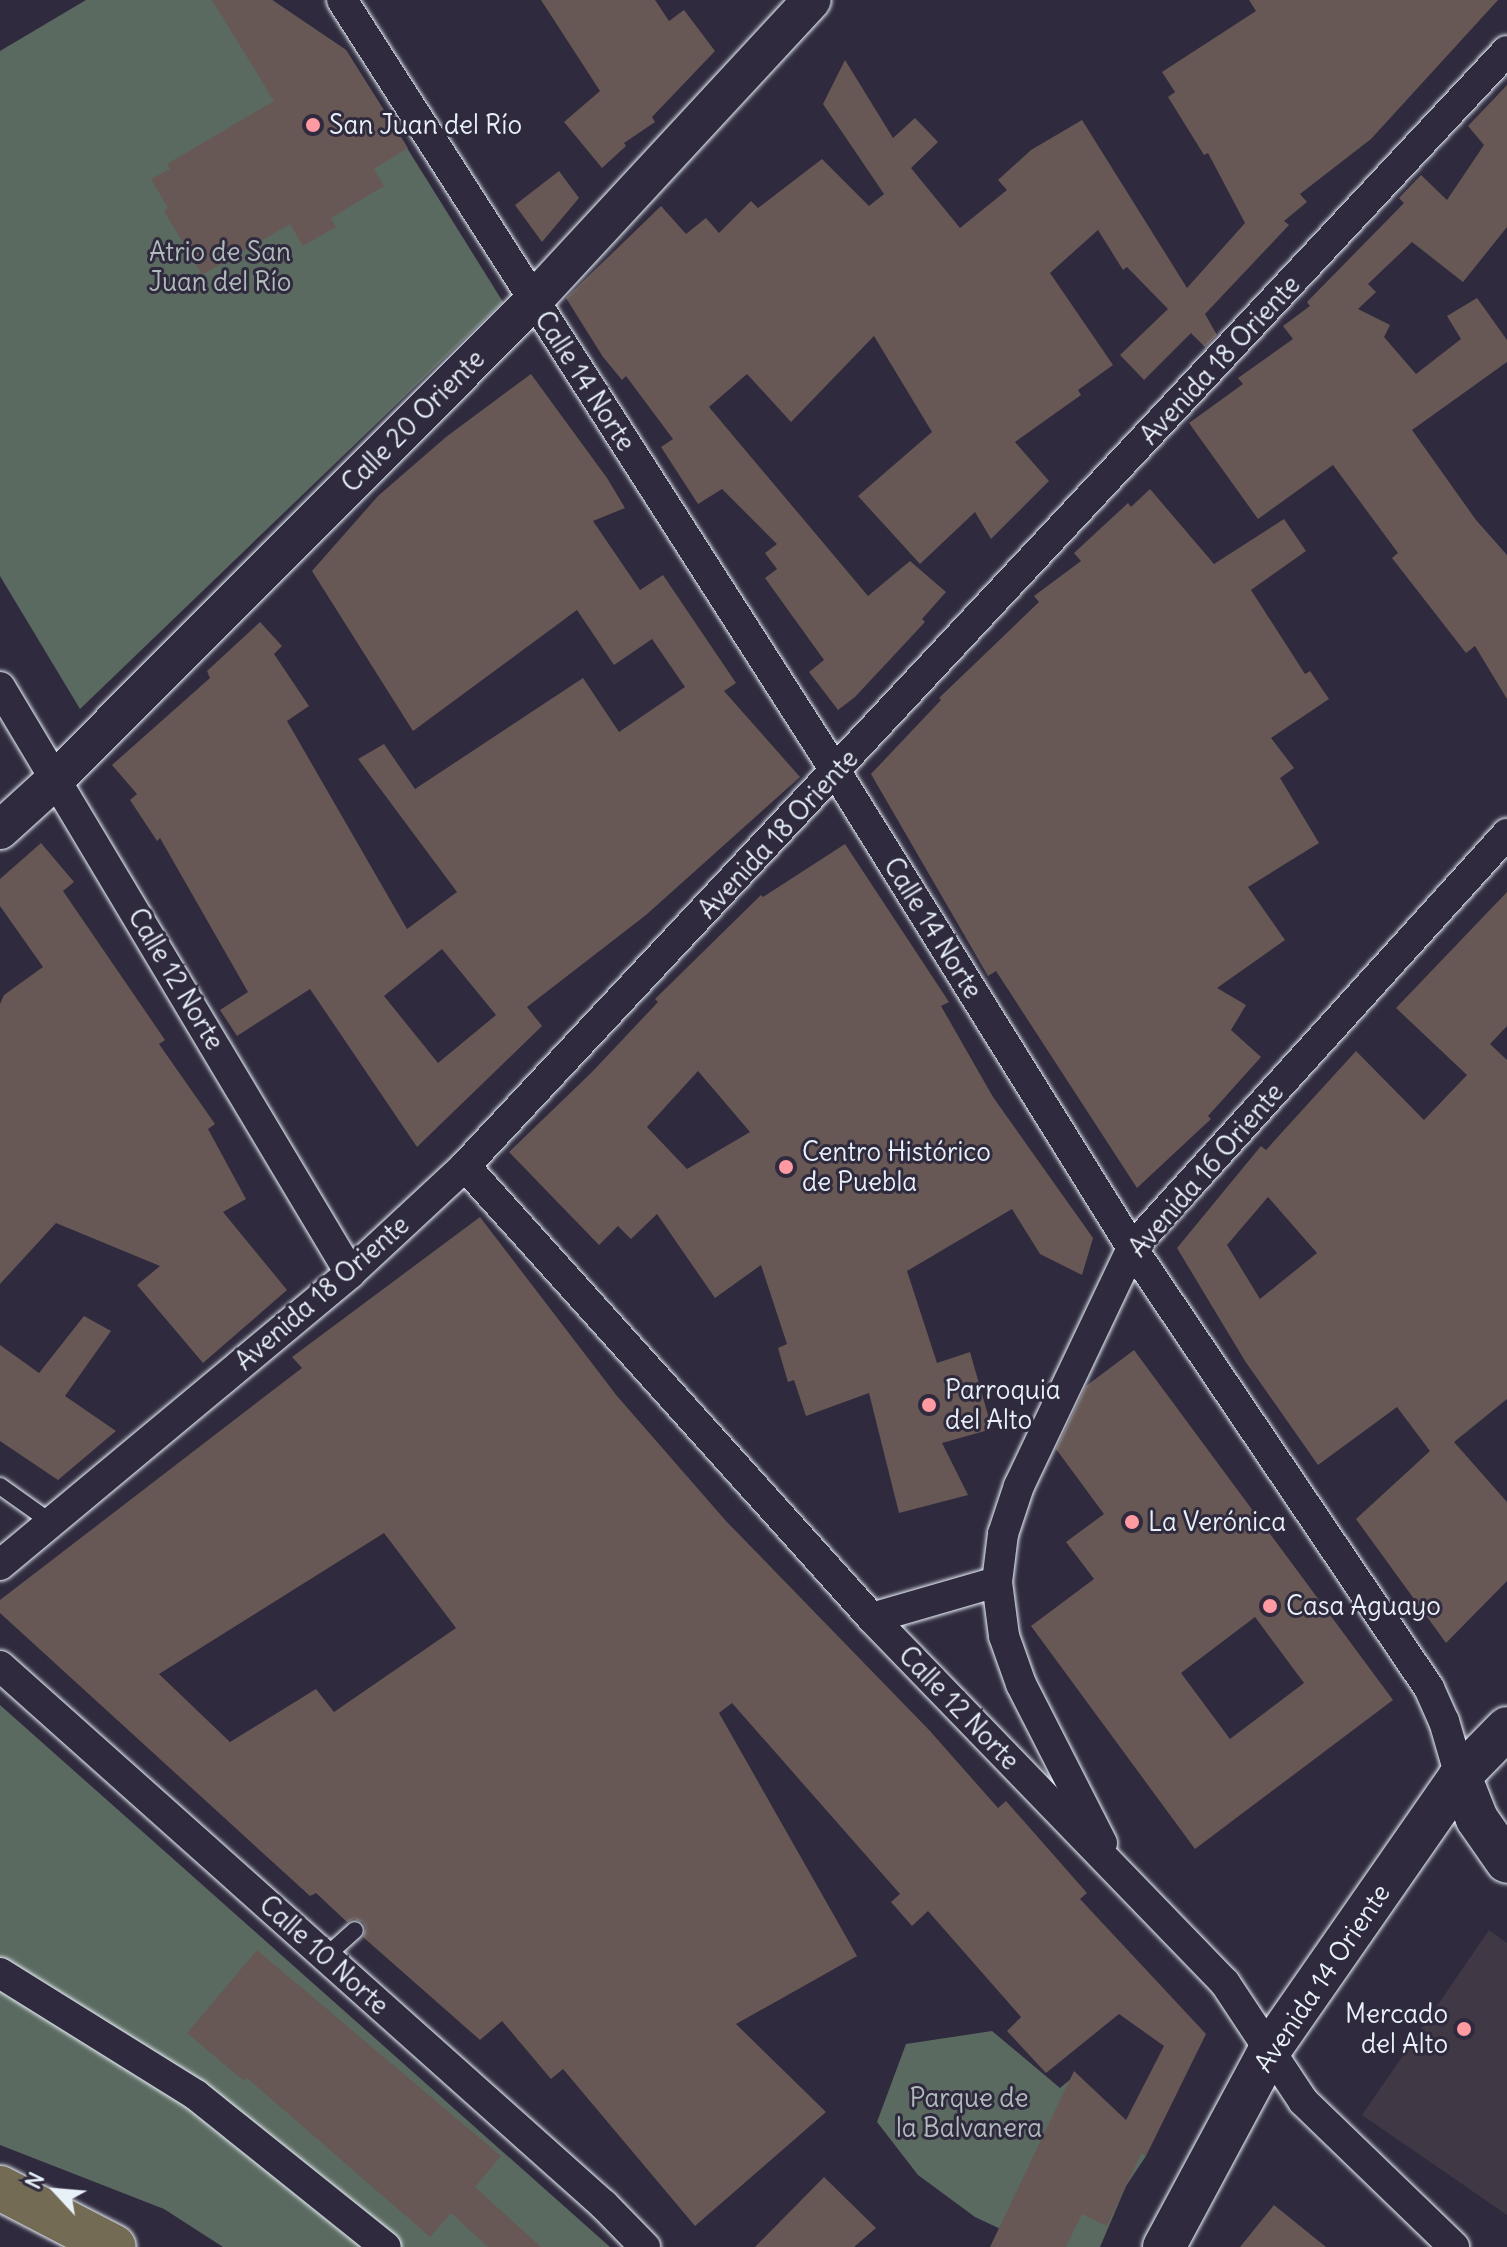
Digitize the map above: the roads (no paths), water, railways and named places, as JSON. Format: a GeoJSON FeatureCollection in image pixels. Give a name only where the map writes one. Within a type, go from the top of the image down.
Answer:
{"type":"FeatureCollection","features":[{"type":"Feature","properties":{"kind":"main road","name":"Avenida 14 Oriente"},"geometry":{"type":"LineString","coordinates":[[1164,2247],[1269,2051],[1460,1776],[1507,1728]]}},
{"type":"Feature","properties":{"kind":"main road","name":"Calle 14 Norte"},"geometry":{"type":"LineString","coordinates":[[1460,1776],[1477,1819],[1507,1862]]}},
{"type":"Feature","properties":{"kind":"main road"},"geometry":{"type":"LineString","coordinates":[[0,2188],[114,2247]]}},
{"type":"Feature","properties":{"kind":"street","name":"Calle 14 Norte"},"geometry":{"type":"LineString","coordinates":[[342,0],[836,772],[1132,1248],[1429,1688],[1444,1721],[1460,1776]]}},
{"type":"Feature","properties":{"kind":"street","name":"Calle 20 Oriente"},"geometry":{"type":"LineString","coordinates":[[0,830],[56,779],[533,301],[812,0]]}},
{"type":"Feature","properties":{"kind":"street","name":"Avenida 18 Oriente"},"geometry":{"type":"LineString","coordinates":[[0,1565],[350,1273],[465,1166],[1507,51]]}},
{"type":"Feature","properties":{"kind":"street","name":"Calle 12 Norte"},"geometry":{"type":"LineString","coordinates":[[0,687],[350,1273]]}},
{"type":"Feature","properties":{"kind":"street","name":"Avenida 16 Oriente"},"geometry":{"type":"LineString","coordinates":[[1118,1873],[1021,1684],[1004,1636],[997,1582],[1003,1534],[1019,1486],[1132,1248],[1507,834]]}},
{"type":"Feature","properties":{"kind":"street","name":"Calle 12 Norte"},"geometry":{"type":"LineString","coordinates":[[465,1166],[872,1618],[1225,1983],[1303,2101],[1338,2139],[1454,2247]]}},
{"type":"Feature","properties":{"kind":"street"},"geometry":{"type":"LineString","coordinates":[[872,1618],[997,1582]]}},
{"type":"Feature","properties":{"kind":"street","name":"Calle 10 Norte"},"geometry":{"type":"LineString","coordinates":[[0,1666],[604,2205],[645,2247]]}},
{"type":"Feature","properties":{"kind":"street"},"geometry":{"type":"LineString","coordinates":[[0,1973],[196,2095],[386,2247]]}},
{"type":"Feature","properties":{"kind":"street"},"geometry":{"type":"LineString","coordinates":[[604,2205],[618,2247]]}},
{"type":"Feature","properties":{"kind":"lane"},"geometry":{"type":"LineString","coordinates":[[0,1486],[52,1523]]}},
{"type":"Feature","properties":{"kind":"lane"},"geometry":{"type":"LineString","coordinates":[[325,1957],[355,1930]]}},
{"type":"Feature","properties":{"kind":"lane"},"geometry":{"type":"LineString","coordinates":[[52,2235],[78,2247]]}},
{"type":"Feature","properties":{"kind":"place","name":"San Juan del Río"},"geometry":{"type":"Point","coordinates":[313,125]}},
{"type":"Feature","properties":{"kind":"place","name":"Centro Histórico de Puebla"},"geometry":{"type":"Point","coordinates":[786,1167]}},
{"type":"Feature","properties":{"kind":"place","name":"Parroquia del Alto"},"geometry":{"type":"Point","coordinates":[929,1405]}},
{"type":"Feature","properties":{"kind":"place","name":"La Verónica"},"geometry":{"type":"Point","coordinates":[1132,1522]}},
{"type":"Feature","properties":{"kind":"place","name":"Casa Aguayo"},"geometry":{"type":"Point","coordinates":[1270,1606]}},
{"type":"Feature","properties":{"kind":"place","name":"Mercado del Alto"},"geometry":{"type":"Point","coordinates":[1464,2029]}},
{"type":"Feature","properties":{"kind":"park label","name":"Atrio de San Juan del Río"},"geometry":{"type":"Point","coordinates":[220,267]}},
{"type":"Feature","properties":{"kind":"park label","name":"Parque de la Balvanera"},"geometry":{"type":"Point","coordinates":[969,2113]}}]}
